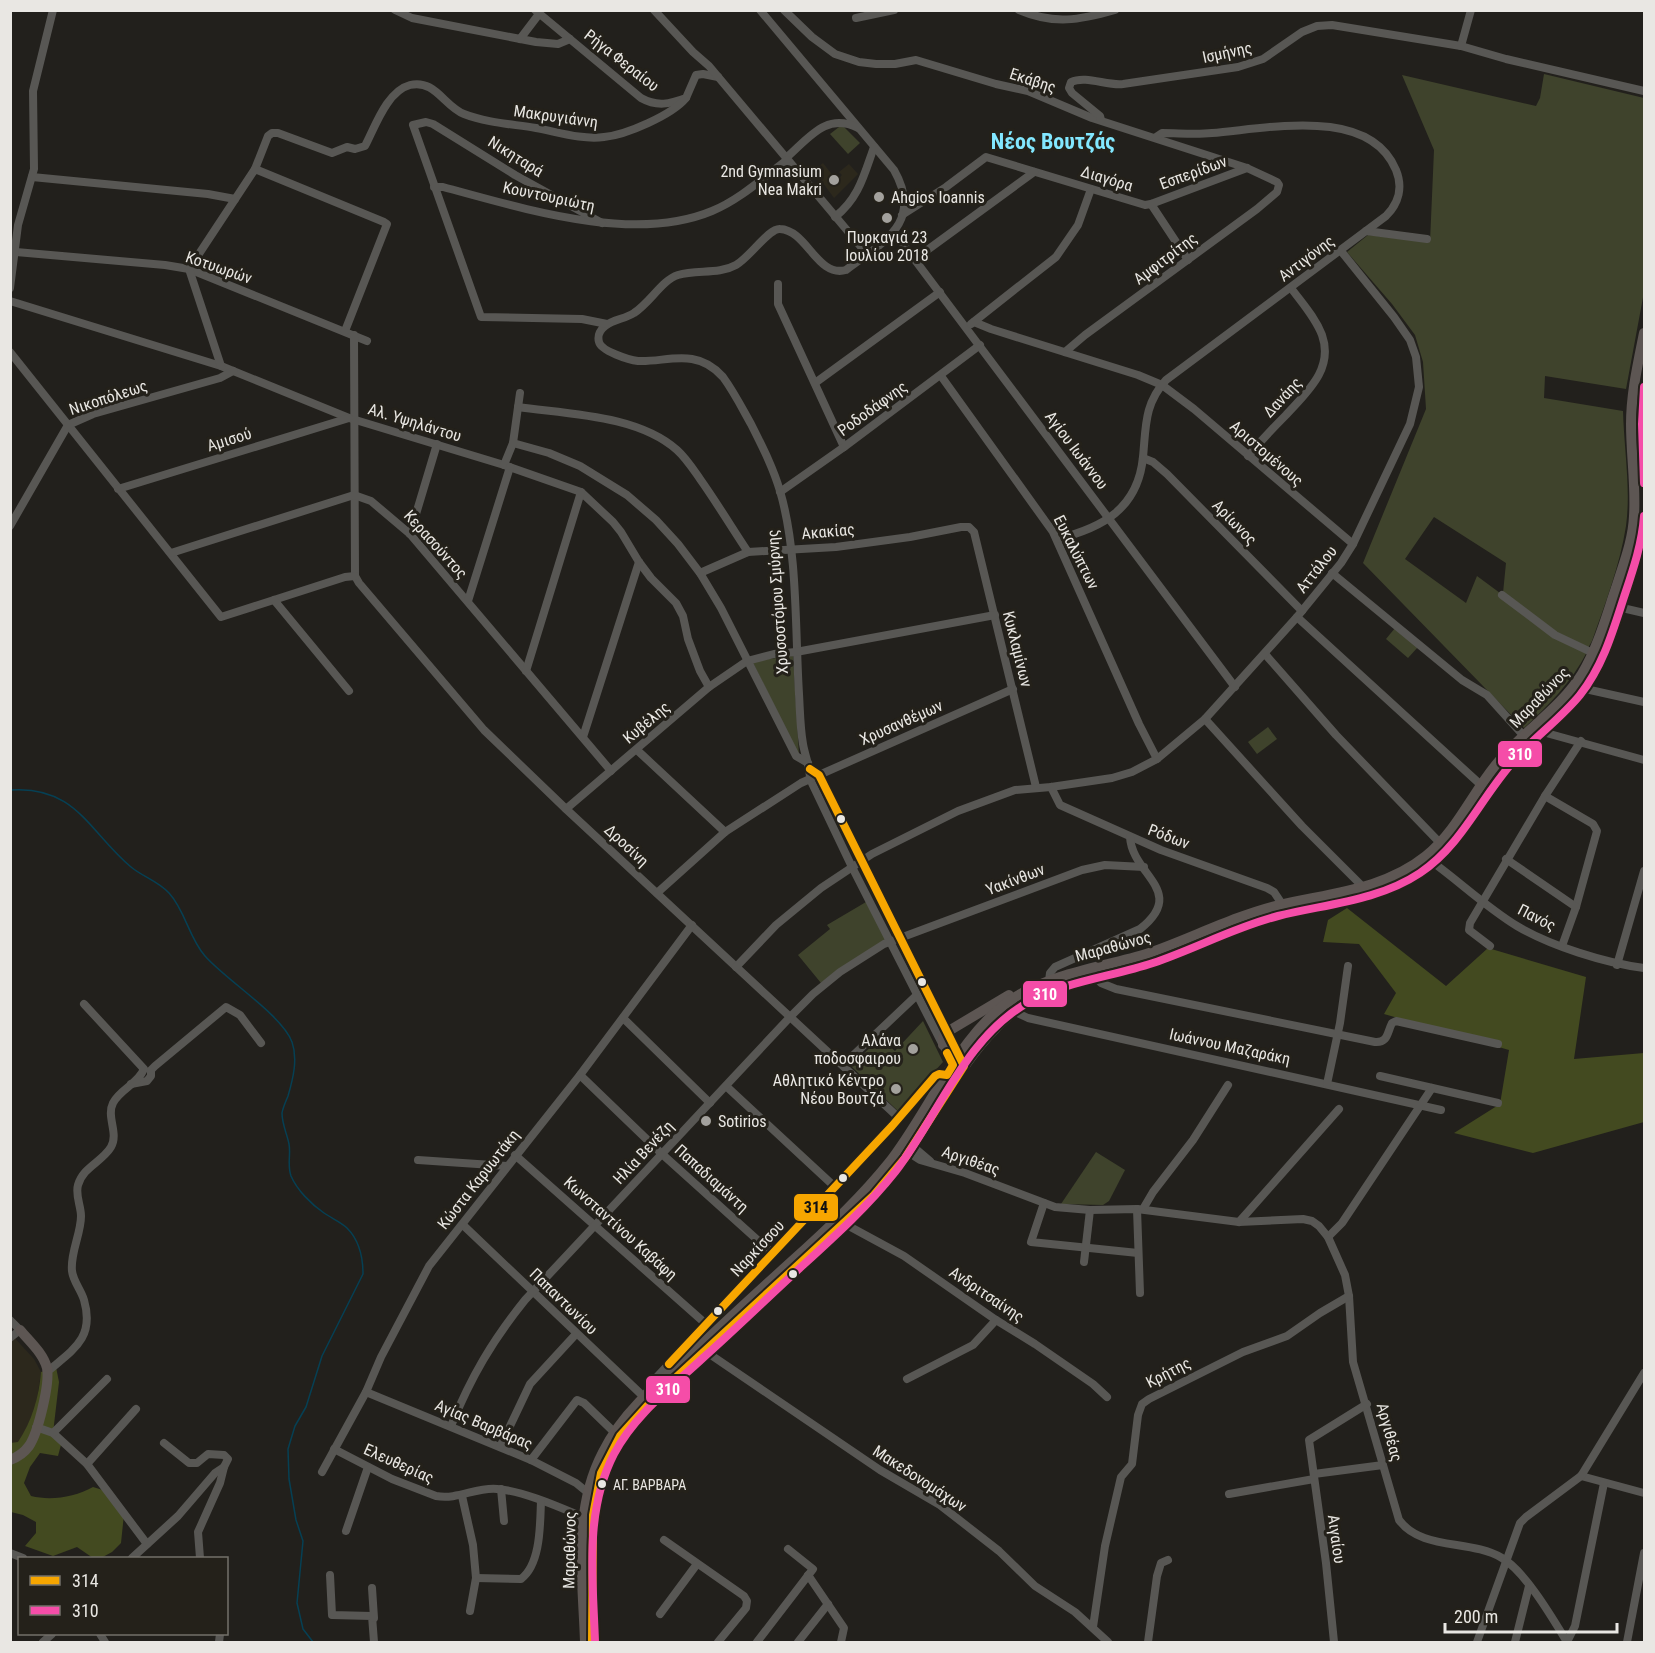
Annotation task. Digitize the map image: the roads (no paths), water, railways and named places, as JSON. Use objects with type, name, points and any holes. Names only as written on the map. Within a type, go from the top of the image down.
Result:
[{"type":"main road","name":"Μαραθώνος","points":[[585,1642],[582,1542],[601,1473],[620,1436],[658,1394],[845,1224],[879,1190],[957,1068],[975,1035],[994,1013],[1017,995],[1049,981],[1159,949],[1242,916],[1282,904],[1381,882],[1403,871],[1426,856],[1440,843],[1456,824],[1503,756],[1570,690],[1593,653],[1626,556],[1633,525],[1631,414],[1644,333]]},
{"type":"main road","name":"Μαραθώνος","points":[[957,1068],[1013,1011],[1050,989],[1162,956],[1270,915],[1366,895],[1396,884],[1431,861],[1460,829],[1508,760],[1567,705],[1581,688],[1600,657],[1634,558],[1642,527],[1638,425],[1644,367]]},
{"type":"main road","points":[[943,1045],[943,1038],[947,1032],[1006,996],[1026,991]]},
{"type":"main road","name":"Μαραθώνος","points":[[592,1642],[587,1492],[598,1462],[614,1432],[644,1397],[840,1219],[907,1147]]},
{"type":"main road","points":[[10,1460],[22,1454],[34,1438],[46,1395],[48,1371],[40,1353],[20,1330]]},
{"type":"street","points":[[10,288],[18,225],[32,177],[35,155],[33,91],[53,10]]},
{"type":"street","points":[[395,10],[412,18],[520,39],[558,44],[570,39]]},
{"type":"street","points":[[654,10],[718,78],[867,254]]},
{"type":"street","points":[[434,187],[481,316],[582,319],[607,324],[633,314],[648,303],[673,277],[691,272],[725,270],[735,266],[752,254],[773,230],[778,229],[793,234],[834,272],[846,270],[894,232],[902,216],[904,197],[900,181],[894,170],[760,10]]},
{"type":"street","name":"Εκάβης","points":[[784,10],[825,47],[848,59],[876,64],[895,64],[916,60],[1028,91],[1092,118],[1247,168],[1274,180],[1279,185]]},
{"type":"street","points":[[856,18],[894,10]]},
{"type":"street","points":[[1019,10],[1042,18],[1063,21],[1091,17],[1115,10]]},
{"type":"street","points":[[1461,46],[1471,10]]},
{"type":"street","points":[[520,39],[537,12]]},
{"type":"street","name":"Ρήγα Φεραίου","points":[[537,12],[646,101],[664,104],[686,98]]},
{"type":"street","name":"Ισμήνης","points":[[1101,120],[1072,93],[1069,87],[1071,82],[1082,79],[1117,85],[1238,67],[1263,59],[1302,32],[1317,26],[1356,28],[1461,46],[1506,59],[1644,91]]},
{"type":"street","points":[[686,98],[696,75],[703,74],[718,78]]},
{"type":"street","name":"Μακρυγιάννη","points":[[255,169],[268,136],[272,133],[278,133],[325,152],[338,152],[347,147],[361,149],[365,146],[395,93],[407,86],[427,86],[464,114],[496,122],[603,138],[651,121],[672,110],[686,98]]},
{"type":"street","name":"Νικηταρά","points":[[434,187],[412,125],[426,122],[433,124],[515,175],[602,223]]},
{"type":"street","name":"Κουντουριώτη","points":[[434,187],[443,187],[582,221],[635,225],[655,223],[690,218],[710,212],[740,196],[822,128],[833,122],[844,122],[859,128]]},
{"type":"street","name":"Αντιγόνης","points":[[1056,539],[1088,531],[1110,519],[1122,507],[1136,486],[1141,473],[1147,411],[1162,385],[1178,370],[1366,231],[1392,209],[1397,201],[1400,187],[1396,171],[1385,153],[1352,131],[1332,126],[1314,125],[1199,134],[1162,133],[1156,137]]},
{"type":"street","points":[[835,217],[847,208],[856,196],[874,147]]},
{"type":"street","name":"Διαγόρα","points":[[902,216],[946,188],[986,157],[1141,204],[1151,204]]},
{"type":"street","name":"Εσπερίδων","points":[[1151,204],[1247,168]]},
{"type":"street","points":[[10,352],[221,617],[355,576],[349,333],[387,224],[255,169],[189,269],[221,366]]},
{"type":"street","points":[[915,260],[1034,172]]},
{"type":"street","points":[[32,177],[235,199]]},
{"type":"street","name":"Αμφιτρίτης","points":[[1065,352],[1257,209],[1277,192],[1279,185]]},
{"type":"street","points":[[971,325],[1056,256],[1078,225],[1091,189]]},
{"type":"street","points":[[1151,204],[1188,260]]},
{"type":"street","points":[[1366,231],[1427,239]]},
{"type":"street","name":"Αγίου Ιωάννου","points":[[894,232],[940,292],[971,325],[980,345],[1235,687]]},
{"type":"street","name":"Αττάλου","points":[[736,967],[785,916],[821,888],[861,861],[958,811],[1015,790],[1036,787],[1052,788],[1121,776],[1157,759],[1204,719],[1300,614],[1353,544],[1410,424],[1419,381],[1416,357],[1410,340],[1341,250]]},
{"type":"street","name":"Κοτυωρών","points":[[16,252],[189,269],[368,340]]},
{"type":"street","points":[[778,284],[778,304],[844,447]]},
{"type":"street","name":"Δανάης","points":[[1248,456],[1315,383],[1324,362],[1325,349],[1321,334],[1312,316],[1291,288]]},
{"type":"street","points":[[815,383],[940,292]]},
{"type":"street","name":"Αλ. Υψηλάντου","points":[[12,302],[221,366],[352,419],[507,466],[581,492],[593,501],[621,532],[639,562],[680,609],[694,657],[710,687]]},
{"type":"street","name":"Χρυσοστόμου Σμύρνης","points":[[607,324],[599,334],[599,342],[602,347],[614,354],[636,361],[691,359],[715,369],[732,390],[770,462],[780,492],[791,550],[802,737],[809,766],[861,861],[947,1032],[957,1068]]},
{"type":"street","name":"Αριστομένους","points":[[971,325],[1065,352],[1162,385],[1194,409],[1353,544]]},
{"type":"street","name":"Ροδοδάφνης","points":[[780,492],[941,376],[980,345]]},
{"type":"street","name":"Νικοπόλεως","points":[[10,526],[68,425],[93,414],[220,378],[233,371]]},
{"type":"street","name":"Ευκαλύπτων","points":[[941,376],[1051,528],[1157,759]]},
{"type":"street","points":[[468,601],[513,443],[520,393]]},
{"type":"street","points":[[518,407],[615,421],[652,434],[669,443],[686,460],[748,552]]},
{"type":"street","name":"Αμισού","points":[[118,489],[352,419]]},
{"type":"street","points":[[513,443],[573,462],[627,495],[656,519],[700,573],[722,608],[796,756],[809,766]]},
{"type":"street","points":[[410,534],[437,444]]},
{"type":"street","name":"Αρίωνος","points":[[1143,458],[1153,462],[1167,474],[1300,614],[1481,785]]},
{"type":"street","points":[[526,671],[581,492]]},
{"type":"street","points":[[171,553],[354,495]]},
{"type":"street","name":"Κερασούντος","points":[[354,495],[371,501],[410,534],[611,771]]},
{"type":"street","name":"Ακακίας","points":[[700,573],[748,552],[836,547],[961,527]]},
{"type":"street","name":"Κυκλαμίνων","points":[[961,527],[969,527],[974,532],[1036,787]]},
{"type":"street","points":[[583,737],[639,562]]},
{"type":"street","points":[[1332,573],[1456,675],[1487,695],[1523,735]]},
{"type":"street","name":"Δροσίνη","points":[[355,576],[363,590],[471,716],[566,809],[899,1118]]},
{"type":"street","points":[[1502,595],[1555,635],[1593,653]]},
{"type":"street","points":[[274,600],[349,691]]},
{"type":"street","points":[[1618,607],[1644,613]]},
{"type":"street","points":[[747,661],[774,654],[796,652],[995,615]]},
{"type":"street","points":[[1265,654],[1352,752],[1440,843]]},
{"type":"street","name":"Κυβέλης","points":[[566,809],[710,687],[747,661]]},
{"type":"street","points":[[1581,688],[1644,702]]},
{"type":"street","name":"Χρυσανθέμων","points":[[657,893],[725,832],[801,783],[1013,689]]},
{"type":"street","points":[[1204,719],[1302,826],[1363,887]]},
{"type":"street","points":[[1539,731],[1644,760]]},
{"type":"street","points":[[1490,946],[1469,930],[1470,923],[1506,859],[1581,741]]},
{"type":"street","points":[[637,750],[725,832]]},
{"type":"street","name":"Χρυσοστόμου Σμύρνης","points":[[815,777],[852,867],[957,1068]]},
{"type":"street","name":"Ρόδων","points":[[1052,788],[1060,805],[1130,837],[1267,888],[1274,892],[1282,904]]},
{"type":"street","points":[[1545,796],[1593,824],[1597,831],[1576,907],[1562,946]]},
{"type":"street","points":[[1049,981],[1050,973],[1055,968],[1120,939],[1150,921],[1157,912],[1159,899],[1157,887],[1131,847],[1130,837]]},
{"type":"street","points":[[1506,859],[1576,907]]},
{"type":"street","name":"Πανός","points":[[1431,861],[1517,926],[1562,946],[1617,965],[1644,968]]},
{"type":"street","name":"Υακίνθων","points":[[900,939],[1082,870],[1105,865],[1144,867]]},
{"type":"street","points":[[1617,965],[1644,871]]},
{"type":"street","name":"Κώστα Καρυωτάκη","points":[[322,1472],[366,1392],[381,1357],[429,1266],[580,1075],[692,925]]},
{"type":"street","name":"Ηλία Βενέζη","points":[[451,1426],[466,1388],[478,1366],[505,1326],[533,1291],[813,994],[840,972],[890,941],[900,939]]},
{"type":"street","points":[[1328,1084],[1348,966]]},
{"type":"street","points":[[1093,975],[1101,983],[1116,988],[1382,1042],[1392,1023],[1396,1021],[1498,1044]]},
{"type":"street","points":[[843,1065],[917,995]]},
{"type":"street","points":[[48,1371],[79,1344],[85,1335],[86,1308],[72,1273],[81,1220],[77,1186],[82,1175],[112,1145],[114,1136],[111,1110],[118,1096],[138,1078],[144,1069],[84,1004]]},
{"type":"street","points":[[131,1084],[147,1081],[155,1065],[226,1007],[240,1015],[261,1043]]},
{"type":"street","name":"Ιωάννου Μαζαράκη","points":[[1013,1011],[1028,1018],[1441,1110]]},
{"type":"street","points":[[623,1018],[710,1102]]},
{"type":"street","name":"Ναρκίσσου","points":[[644,1397],[654,1380],[899,1118],[935,1076],[957,1068]]},
{"type":"street","name":"Παπαδιαμάντη","points":[[580,1075],[662,1154],[772,1253]]},
{"type":"street","points":[[1380,1076],[1498,1103]]},
{"type":"street","points":[[1140,1293],[1138,1252],[1140,1209],[1193,1140],[1228,1085]]},
{"type":"street","points":[[726,1086],[835,1187]]},
{"type":"street","points":[[1328,1237],[1342,1223],[1432,1088]]},
{"type":"street","points":[[1239,1222],[1339,1109]]},
{"type":"street","name":"Αργιθέας","points":[[907,1147],[920,1160],[930,1161],[1044,1203],[1067,1209],[1140,1209],[1239,1222],[1303,1219],[1312,1221],[1328,1237],[1345,1275],[1349,1296],[1353,1362],[1399,1520],[1406,1530],[1418,1536],[1488,1552],[1507,1561]]},
{"type":"street","name":"Κωνσταντίνου Καβάφη","points":[[515,1155],[706,1324]]},
{"type":"street","points":[[418,1160],[507,1166]]},
{"type":"street","points":[[1044,1203],[1031,1242],[1138,1252]]},
{"type":"street","points":[[1084,1262],[1090,1210]]},
{"type":"street","name":"Ανδριτσαίνης","points":[[845,1224],[904,1257],[1035,1344],[1093,1384],[1107,1397]]},
{"type":"street","name":"Παπαντωνίου","points":[[463,1225],[644,1397]]},
{"type":"street","name":"Κρήτης","points":[[1094,1627],[1105,1546],[1121,1477],[1134,1458],[1133,1448],[1142,1404],[1243,1352],[1287,1336],[1349,1296]]},
{"type":"street","points":[[10,1320],[20,1330],[10,1338]]},
{"type":"street","points":[[907,1379],[973,1345],[996,1320]]},
{"type":"street","points":[[500,1447],[530,1384],[576,1334]]},
{"type":"street","name":"Μακεδονομάχων","points":[[705,1351],[880,1470],[940,1505],[999,1551],[1035,1586],[1094,1627],[1108,1642]]},
{"type":"street","points":[[1477,1642],[1520,1523],[1526,1516],[1581,1476],[1644,1373]]},
{"type":"street","points":[[53,1433],[107,1379]]},
{"type":"street","name":"Αγίας Βαρβάρας","points":[[366,1392],[531,1460],[576,1483],[587,1492]]},
{"type":"street","points":[[531,1460],[577,1400],[584,1403],[614,1432]]},
{"type":"street","name":"Αιγαίου","points":[[1334,1642],[1329,1588],[1308,1440],[1367,1404]]},
{"type":"street","points":[[87,1464],[136,1409]]},
{"type":"street","points":[[36,1427],[53,1433],[87,1464],[147,1544]]},
{"type":"street","points":[[164,1443],[189,1463],[198,1463],[208,1454],[224,1455],[228,1459],[198,1532],[200,1557]]},
{"type":"street","name":"Ελευθερίας","points":[[334,1449],[368,1467],[436,1496],[462,1496],[488,1489],[501,1489],[588,1516]]},
{"type":"street","points":[[1229,1494],[1383,1465]]},
{"type":"street","points":[[133,1557],[178,1516],[214,1473],[224,1467]]},
{"type":"street","points":[[346,1531],[368,1467]]},
{"type":"street","points":[[1581,1476],[1644,1493]]},
{"type":"street","points":[[1567,1642],[1575,1626],[1604,1483]]},
{"type":"street","points":[[501,1489],[504,1521]]},
{"type":"street","points":[[462,1496],[473,1545],[476,1578],[470,1611]]},
{"type":"street","points":[[476,1578],[520,1579],[526,1575],[537,1549],[541,1501]]},
{"type":"street","points":[[664,1540],[744,1596],[747,1601],[746,1608],[718,1642]]},
{"type":"street","points":[[757,1642],[813,1569],[788,1549]]},
{"type":"street","points":[[1627,1642],[1644,1553]]},
{"type":"street","points":[[1148,1642],[1157,1576],[1161,1563],[1168,1560]]},
{"type":"street","points":[[1507,1561],[1529,1586],[1567,1642]]},
{"type":"street","points":[[660,1614],[698,1564]]},
{"type":"street","points":[[330,1575],[332,1615],[369,1615],[374,1619]]},
{"type":"street","points":[[808,1575],[844,1628],[842,1642]]},
{"type":"street","points":[[1515,1642],[1529,1586]]},
{"type":"street","points":[[372,1588],[374,1642]]},
{"type":"street","points":[[798,1642],[828,1604]]},
{"type":"waterway","points":[[10,790],[32,790],[51,795],[66,803],[79,813],[131,867],[165,889],[179,907],[195,941],[205,956],[266,1009],[292,1042],[295,1055],[294,1069],[282,1113],[289,1144],[291,1176],[309,1201],[345,1226],[355,1238],[360,1249],[363,1268],[363,1274],[322,1356],[306,1407],[295,1426],[288,1449],[289,1479],[296,1520],[303,1541],[297,1603],[303,1629],[313,1642]]},
{"type":"place","name":"2nd Gymnasium Nea Makri","points":[[834,180]]},
{"type":"place","name":"Ahgios Ioannis","points":[[879,197]]},
{"type":"place","name":"Πυρκαγιά 23 Ιουλίου 2018","points":[[887,218]]},
{"type":"place","name":"Αλάνα ποδοσφαιρου","points":[[913,1049]]},
{"type":"place","name":"Αθλητικό Κέντρο Νέου Βουτζά","points":[[896,1089]]},
{"type":"place","name":"Sotirios","points":[[706,1121]]},
{"type":"place","name":"ΑΓ. ΒΑΡΒΑΡΑ","points":[[602,1484]]},
{"type":"district","name":"Νέος Βουτζάς","points":[[1053,141]]}]
